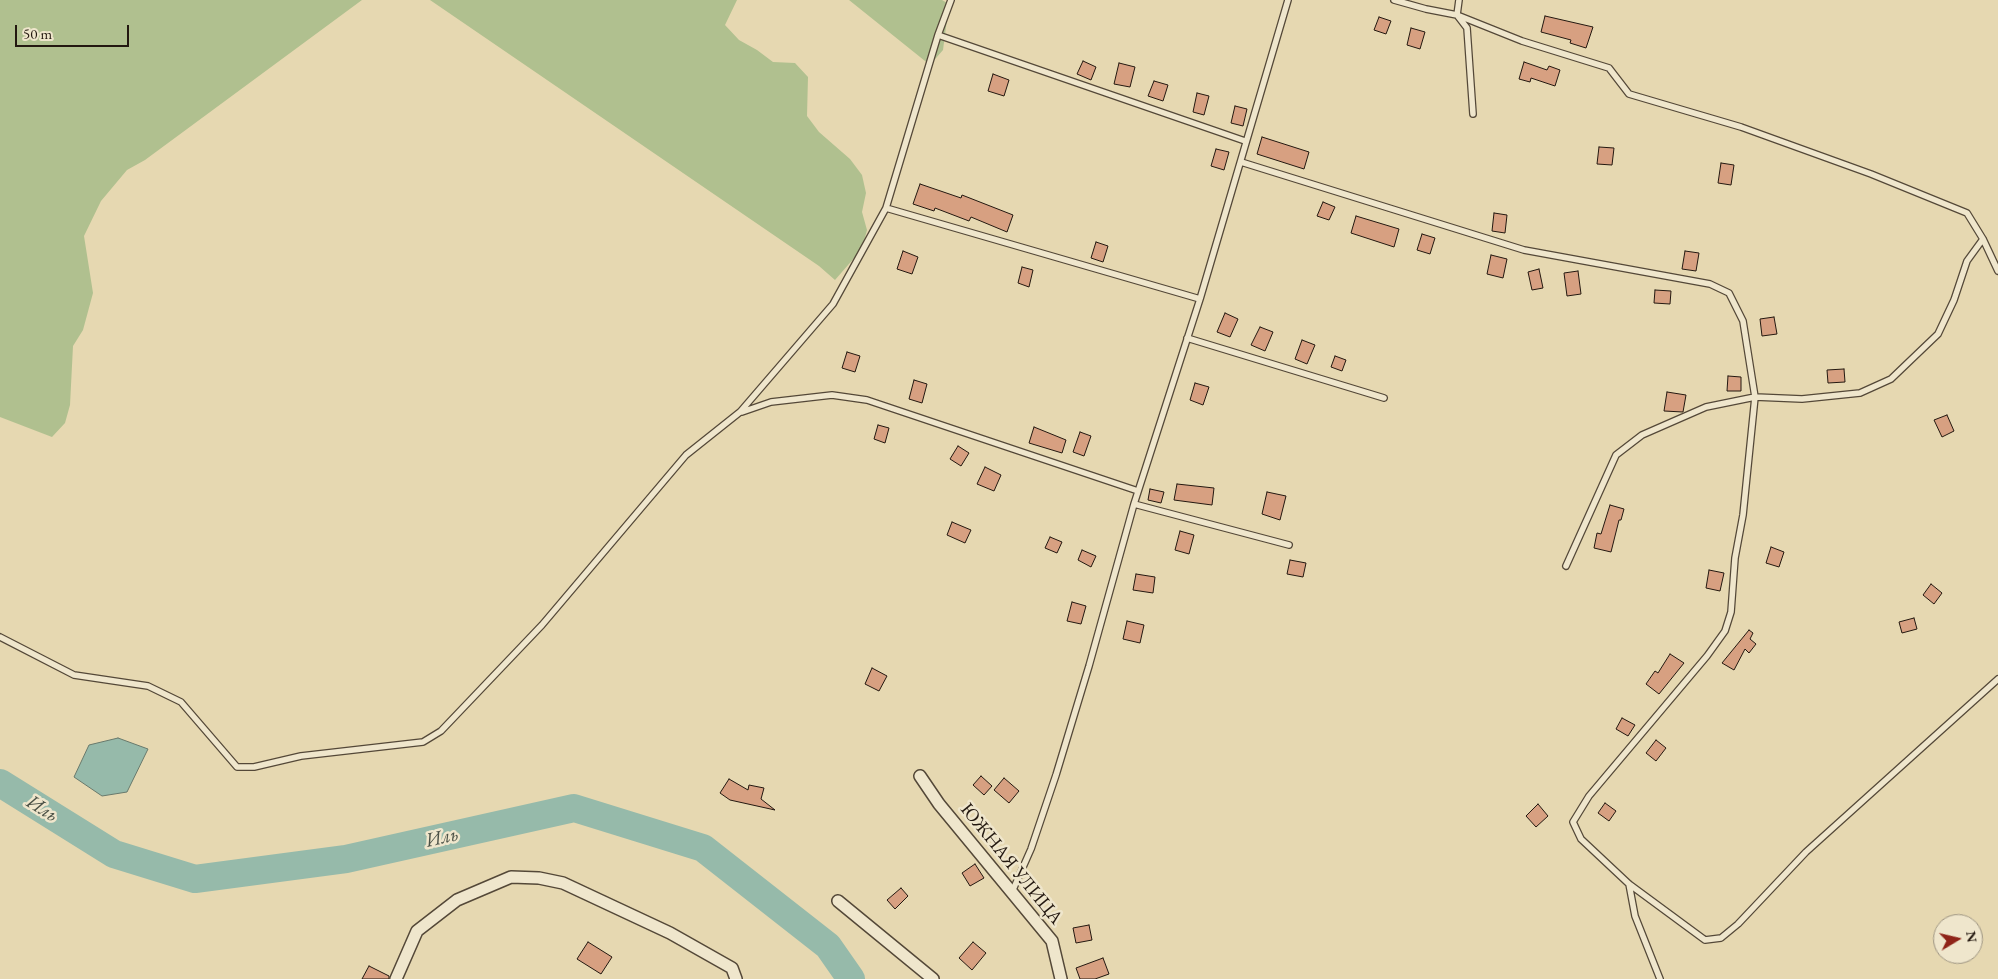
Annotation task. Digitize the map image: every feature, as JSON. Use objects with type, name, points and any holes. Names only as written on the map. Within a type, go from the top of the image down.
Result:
[{"type":"street","name":"ЮЖНАЯ УЛИЦА","points":[[920,776],[939,804],[1052,941],[1061,979]]},
{"type":"street","points":[[396,979],[417,931],[457,900],[511,878],[539,878],[562,883],[670,933],[732,968],[736,979]]},
{"type":"street","points":[[838,901],[932,979]]},
{"type":"lane","points":[[0,637],[74,675],[148,686],[181,702],[237,767],[254,767],[302,756],[423,742],[441,731],[542,625],[686,455],[740,412],[833,304],[886,208],[938,36],[951,0]]},
{"type":"lane","points":[[1012,892],[1031,849],[1056,775],[1089,666],[1134,504],[1188,338],[1288,0]]},
{"type":"lane","points":[[1394,0],[1458,15],[1522,41],[1610,68],[1629,94],[1741,127],[1871,174],[1967,213],[1983,239],[1998,271]]},
{"type":"lane","points":[[1460,0],[1458,15],[1468,28],[1473,114]]},
{"type":"lane","points":[[938,36],[1245,141]]},
{"type":"lane","points":[[1241,162],[1524,250],[1710,284],[1728,293],[1744,321],[1755,397],[1743,514],[1735,558],[1731,612],[1725,631],[1707,656],[1589,796],[1573,822],[1581,839],[1629,884],[1705,940],[1721,938],[1738,924],[1806,852],[1998,678]]},
{"type":"lane","points":[[886,208],[1200,298]]},
{"type":"lane","points":[[1566,566],[1616,455],[1642,434],[1706,408],[1755,397],[1802,399],[1860,393],[1892,379],[1938,334],[1954,300],[1967,261],[1983,239]]},
{"type":"lane","points":[[1188,338],[1384,398]]},
{"type":"lane","points":[[740,412],[771,402],[832,395],[867,400],[1138,492]]},
{"type":"lane","points":[[1134,504],[1289,545]]},
{"type":"lane","points":[[1629,884],[1635,916],[1660,979]]},
{"type":"green space","points":[[0,0],[362,0],[145,160],[127,170],[101,201],[84,236],[93,293],[83,330],[73,346],[70,405],[65,423],[52,437],[0,417]]},
{"type":"green space","points":[[430,0],[737,0],[725,25],[739,40],[773,62],[795,63],[808,77],[807,116],[819,132],[850,159],[862,175],[866,193],[862,212],[867,230],[862,249],[835,280],[819,266]]},
{"type":"green space","points":[[849,0],[942,0],[949,4],[943,50],[930,65]]},
{"type":"shaded area","points":[[118,738],[148,749],[127,792],[102,796],[74,777],[89,745]]},
{"type":"building","points":[[1545,16],[1593,27],[1586,48],[1570,43],[1571,40],[1541,32]]},
{"type":"building","points":[[1379,17],[1391,21],[1386,34],[1374,30]]},
{"type":"building","points":[[1411,28],[1425,32],[1420,49],[1407,45]]},
{"type":"building","points":[[1083,61],[1096,67],[1091,80],[1077,74]]},
{"type":"building","points":[[1524,62],[1547,70],[1549,66],[1560,70],[1555,86],[1531,78],[1530,82],[1519,79]]},
{"type":"building","points":[[1119,63],[1135,67],[1130,87],[1114,84]]},
{"type":"building","points":[[993,74],[1009,80],[1004,96],[988,91]]},
{"type":"building","points":[[1154,81],[1168,85],[1163,101],[1148,96]]},
{"type":"building","points":[[1197,93],[1209,96],[1204,115],[1193,112]]},
{"type":"building","points":[[1235,106],[1247,109],[1243,126],[1231,123]]},
{"type":"building","points":[[1262,137],[1309,152],[1304,169],[1257,154]]},
{"type":"building","points":[[1599,147],[1614,148],[1612,165],[1597,164]]},
{"type":"building","points":[[1216,149],[1229,152],[1224,170],[1211,166]]},
{"type":"building","points":[[1721,163],[1734,165],[1731,185],[1718,183]]},
{"type":"building","points":[[920,184],[961,198],[962,195],[1013,215],[1007,232],[971,217],[969,221],[935,208],[934,211],[913,204]]},
{"type":"building","points":[[1323,202],[1335,207],[1329,220],[1317,216]]},
{"type":"building","points":[[1494,213],[1507,215],[1505,233],[1492,231]]},
{"type":"building","points":[[1356,216],[1399,229],[1394,247],[1351,233]]},
{"type":"building","points":[[1422,234],[1435,238],[1430,254],[1417,250]]},
{"type":"building","points":[[1096,242],[1108,246],[1103,262],[1091,258]]},
{"type":"building","points":[[903,251],[918,257],[912,274],[897,269]]},
{"type":"building","points":[[1685,251],[1699,253],[1696,271],[1682,269]]},
{"type":"building","points":[[1491,255],[1507,259],[1503,278],[1487,274]]},
{"type":"building","points":[[1022,267],[1033,270],[1029,287],[1018,283]]},
{"type":"building","points":[[1539,269],[1543,288],[1532,290],[1528,272]]},
{"type":"building","points":[[1578,271],[1581,294],[1567,296],[1564,273]]},
{"type":"building","points":[[1655,290],[1671,291],[1670,304],[1654,303]]},
{"type":"building","points":[[1225,313],[1238,319],[1230,337],[1217,332]]},
{"type":"building","points":[[1774,317],[1777,334],[1762,336],[1760,319]]},
{"type":"building","points":[[1260,327],[1273,332],[1265,351],[1251,345]]},
{"type":"building","points":[[1302,340],[1315,345],[1307,364],[1295,359]]},
{"type":"building","points":[[847,352],[860,356],[855,372],[842,368]]},
{"type":"building","points":[[1335,356],[1346,360],[1342,371],[1331,367]]},
{"type":"building","points":[[1844,369],[1845,382],[1828,383],[1827,370]]},
{"type":"building","points":[[1728,376],[1741,377],[1741,391],[1727,391]]},
{"type":"building","points":[[914,380],[927,384],[922,403],[909,399]]},
{"type":"building","points":[[1195,383],[1209,387],[1203,405],[1190,400]]},
{"type":"building","points":[[1667,392],[1686,395],[1683,412],[1664,411]]},
{"type":"building","points":[[1947,415],[1954,431],[1942,437],[1934,420]]},
{"type":"building","points":[[878,425],[889,428],[885,443],[874,439]]},
{"type":"building","points":[[1034,427],[1066,440],[1062,453],[1029,443]]},
{"type":"building","points":[[1080,432],[1091,436],[1084,456],[1073,452]]},
{"type":"building","points":[[958,446],[969,453],[961,466],[950,459]]},
{"type":"building","points":[[985,467],[1001,475],[994,491],[977,484]]},
{"type":"building","points":[[1177,484],[1214,488],[1212,505],[1174,500]]},
{"type":"building","points":[[1150,489],[1164,492],[1161,503],[1148,500]]},
{"type":"building","points":[[1267,492],[1286,496],[1280,520],[1262,514]]},
{"type":"building","points":[[1610,505],[1624,509],[1621,520],[1619,520],[1611,552],[1594,548],[1597,533],[1601,534]]},
{"type":"building","points":[[952,522],[971,530],[965,543],[947,535]]},
{"type":"building","points":[[1180,531],[1194,535],[1189,554],[1175,550]]},
{"type":"building","points":[[1050,537],[1062,542],[1057,553],[1045,548]]},
{"type":"building","points":[[1771,547],[1784,552],[1779,567],[1766,563]]},
{"type":"building","points":[[1082,550],[1096,556],[1091,567],[1078,560]]},
{"type":"building","points":[[1290,560],[1306,563],[1303,577],[1287,574]]},
{"type":"building","points":[[1709,570],[1724,573],[1720,591],[1706,588]]},
{"type":"building","points":[[1136,574],[1155,577],[1153,593],[1133,590]]},
{"type":"building","points":[[1931,584],[1942,593],[1934,604],[1923,595]]},
{"type":"building","points":[[1072,602],[1086,606],[1081,624],[1067,621]]},
{"type":"building","points":[[1914,618],[1917,629],[1902,633],[1899,622]]},
{"type":"building","points":[[1127,621],[1144,625],[1140,643],[1123,639]]},
{"type":"building","points":[[1749,630],[1753,633],[1750,639],[1756,644],[1749,653],[1745,649],[1734,670],[1722,663]]},
{"type":"building","points":[[1670,654],[1684,663],[1659,694],[1646,684],[1655,671],[1658,673]]},
{"type":"building","points":[[872,668],[887,676],[879,691],[865,684]]},
{"type":"building","points":[[1622,718],[1635,725],[1628,736],[1616,729]]},
{"type":"building","points":[[1656,740],[1666,748],[1656,761],[1646,753]]},
{"type":"building","points":[[981,776],[992,786],[984,795],[973,785]]},
{"type":"building","points":[[1004,778],[1019,791],[1009,803],[994,790]]},
{"type":"building","points":[[729,779],[748,790],[749,785],[764,788],[761,799],[775,810],[730,800],[720,793]]},
{"type":"building","points":[[1605,803],[1616,811],[1609,821],[1598,813]]},
{"type":"building","points":[[1538,804],[1548,816],[1536,827],[1526,816]]},
{"type":"building","points":[[975,864],[984,878],[970,886],[962,873]]},
{"type":"building","points":[[901,888],[908,896],[895,909],[887,900]]},
{"type":"building","points":[[1089,925],[1092,940],[1076,943],[1073,928]]},
{"type":"building","points":[[588,942],[612,957],[601,974],[577,959]]},
{"type":"building","points":[[973,942],[986,953],[972,970],[959,958]]},
{"type":"building","points":[[1103,958],[1109,974],[1095,979],[1080,979],[1076,968]]},
{"type":"building","points":[[369,966],[389,976],[389,979],[362,979]]},
{"type":"waterway","name":"Иль","points":[[0,783],[114,854],[195,879],[346,859],[574,808],[703,848],[828,946],[851,979]]}]
